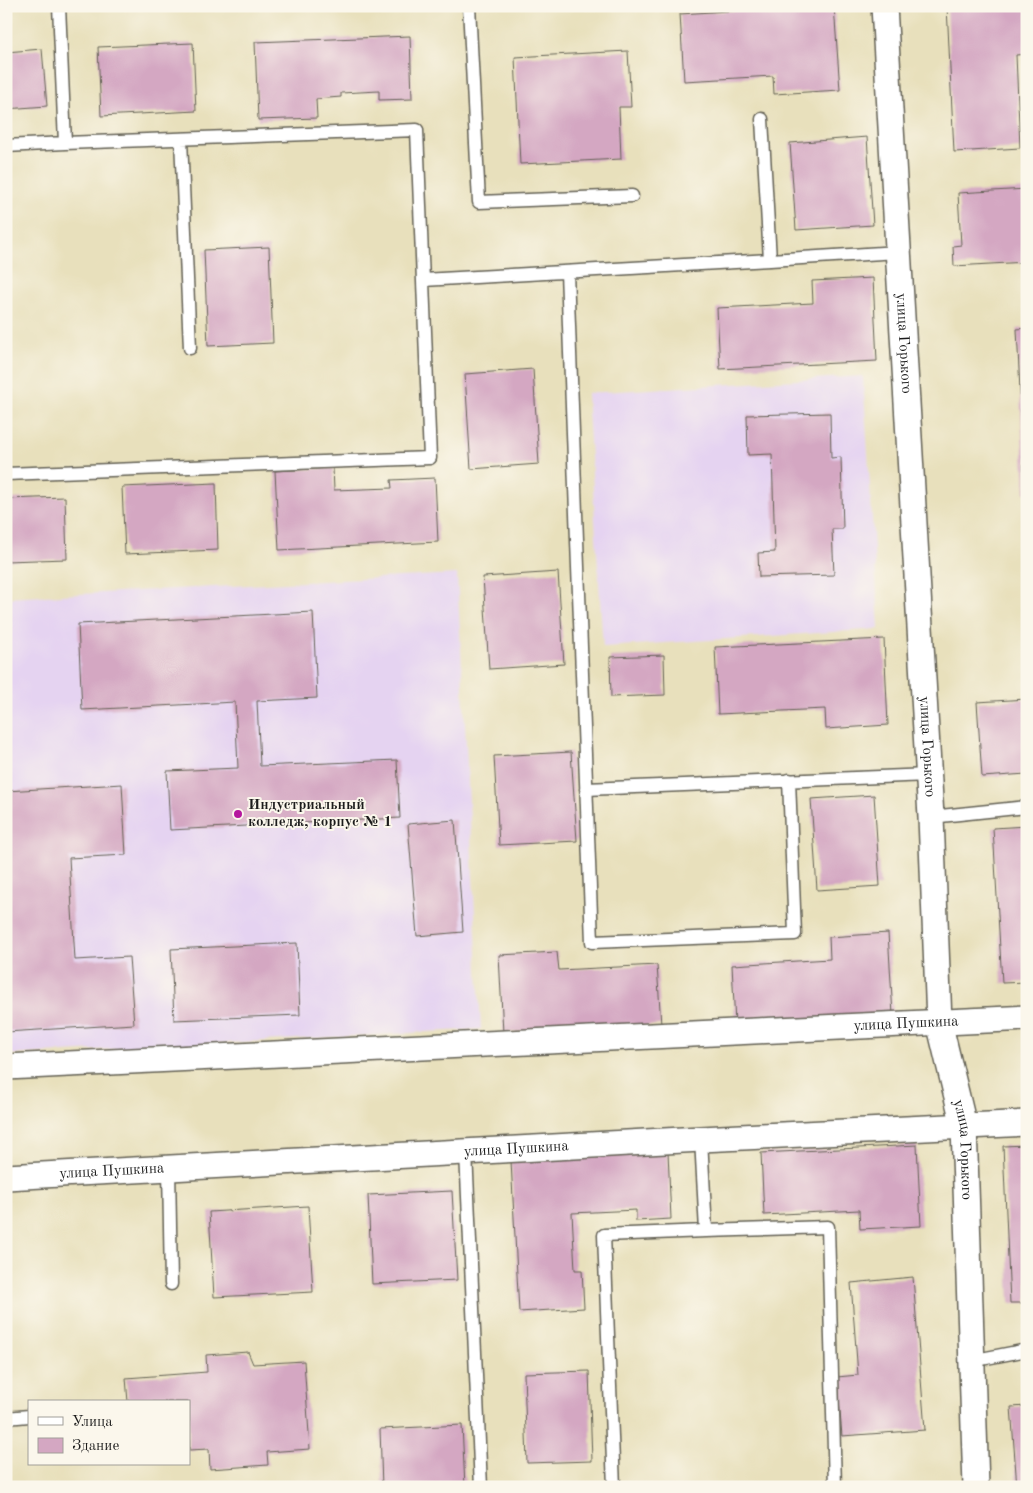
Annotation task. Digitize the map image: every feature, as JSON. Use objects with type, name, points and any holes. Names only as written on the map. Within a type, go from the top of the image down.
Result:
[{"type":"street","name":"улица Горького","points":[[884,6],[932,817],[939,1022],[964,1126],[976,1487]]},
{"type":"street","name":"улица Пушкина","points":[[6,1067],[1027,1018]]},
{"type":"street","name":"улица Пушкина","points":[[6,1178],[701,1139],[1027,1123]]},
{"type":"lane","points":[[59,6],[65,144]]},
{"type":"lane","points":[[469,6],[479,202],[632,196]]},
{"type":"lane","points":[[762,118],[770,260]]},
{"type":"lane","points":[[6,146],[417,130],[430,458],[6,474]]},
{"type":"lane","points":[[181,139],[190,348]]},
{"type":"lane","points":[[423,280],[898,252]]},
{"type":"lane","points":[[567,272],[592,942],[795,934],[789,780]]},
{"type":"lane","points":[[586,788],[929,775]]},
{"type":"lane","points":[[932,817],[1027,807]]},
{"type":"lane","points":[[701,1139],[706,1231]]},
{"type":"lane","points":[[466,1152],[481,1487]]},
{"type":"lane","points":[[169,1168],[171,1284]]},
{"type":"lane","points":[[614,1487],[604,1235],[828,1227],[835,1487]]},
{"type":"lane","points":[[971,1361],[1027,1350]]},
{"type":"lane","points":[[6,1418],[28,1416]]},
{"type":"shaded area","points":[[863,376],[879,629],[603,647],[587,393]]},
{"type":"shaded area","name":"Индустриальный колледж, корпус № 1","points":[[457,574],[481,1029],[6,1055],[6,598]]},
{"type":"building","points":[[834,6],[840,90],[774,94],[773,76],[684,81],[680,14]]},
{"type":"building","points":[[947,6],[1027,6],[1027,54],[1016,55],[1020,148],[954,152]]},
{"type":"building","points":[[410,36],[412,99],[379,100],[379,91],[341,93],[341,97],[316,99],[317,118],[258,120],[255,42]]},
{"type":"building","points":[[193,43],[196,111],[101,116],[98,47]]},
{"type":"building","points":[[42,49],[47,106],[6,109],[6,52]]},
{"type":"building","points":[[628,51],[631,107],[619,107],[621,159],[520,164],[515,57]]},
{"type":"building","points":[[867,137],[873,225],[796,230],[790,143]]},
{"type":"building","points":[[1027,189],[1027,262],[954,266],[953,246],[961,245],[958,193]]},
{"type":"building","points":[[269,247],[273,343],[208,346],[204,250]]},
{"type":"building","points":[[873,278],[877,361],[720,369],[717,308],[813,303],[812,281]]},
{"type":"building","points":[[1027,328],[1027,493],[1025,493],[1017,329]]},
{"type":"building","points":[[533,369],[539,464],[471,469],[465,374]]},
{"type":"building","points":[[830,413],[831,458],[841,457],[843,529],[832,529],[834,575],[759,577],[758,553],[775,552],[772,454],[748,455],[747,415]]},
{"type":"building","points":[[333,468],[334,490],[392,488],[391,480],[435,478],[438,542],[279,550],[275,471]]},
{"type":"building","points":[[216,483],[218,550],[125,554],[122,487]]},
{"type":"building","points":[[65,497],[67,559],[6,561],[6,499]]},
{"type":"building","points":[[558,572],[564,664],[489,669],[483,577]]},
{"type":"building","points":[[313,612],[317,698],[257,701],[260,766],[397,760],[400,818],[170,830],[167,771],[238,768],[235,702],[82,710],[78,624]]},
{"type":"building","points":[[884,639],[888,725],[826,729],[825,709],[718,714],[715,647]]},
{"type":"building","points":[[664,655],[665,695],[611,697],[610,657]]},
{"type":"building","points":[[1027,699],[1027,774],[982,777],[977,702]]},
{"type":"building","points":[[571,752],[577,841],[499,845],[494,756]]},
{"type":"building","points":[[122,784],[126,855],[69,858],[75,960],[129,957],[134,1024],[6,1032],[6,791]]},
{"type":"building","points":[[874,795],[880,886],[817,890],[811,799]]},
{"type":"building","points":[[455,820],[463,932],[417,936],[408,824]]},
{"type":"building","points":[[1027,826],[1027,982],[1002,983],[993,828]]},
{"type":"building","points":[[888,933],[893,1015],[735,1024],[732,965],[830,959],[829,937]]},
{"type":"building","points":[[297,943],[300,1015],[174,1020],[171,949]]},
{"type":"building","points":[[557,952],[559,970],[657,965],[661,1025],[503,1033],[499,955]]},
{"type":"building","points":[[917,1145],[921,1226],[860,1229],[859,1210],[764,1215],[761,1153]]},
{"type":"building","points":[[1027,1145],[1027,1303],[1010,1303],[1003,1146]]},
{"type":"building","points":[[668,1152],[671,1219],[636,1221],[636,1210],[572,1213],[575,1270],[582,1270],[584,1308],[519,1312],[511,1161]]},
{"type":"building","points":[[452,1191],[457,1280],[372,1284],[368,1195]]},
{"type":"building","points":[[308,1206],[313,1292],[214,1297],[209,1212]]},
{"type":"building","points":[[913,1277],[925,1430],[842,1436],[837,1377],[858,1375],[851,1283]]},
{"type":"building","points":[[248,1352],[253,1364],[304,1361],[310,1449],[267,1452],[268,1465],[210,1469],[209,1449],[190,1450],[190,1400],[128,1400],[126,1378],[207,1372],[206,1355]]},
{"type":"building","points":[[589,1371],[592,1461],[527,1463],[524,1373]]},
{"type":"building","points":[[1027,1406],[1027,1487],[1017,1487],[1011,1407]]},
{"type":"building","points":[[462,1425],[465,1487],[382,1487],[380,1429]]},
{"type":"place","name":"Индустриальный колледж, корпус № 1","points":[[238,814]]}]
